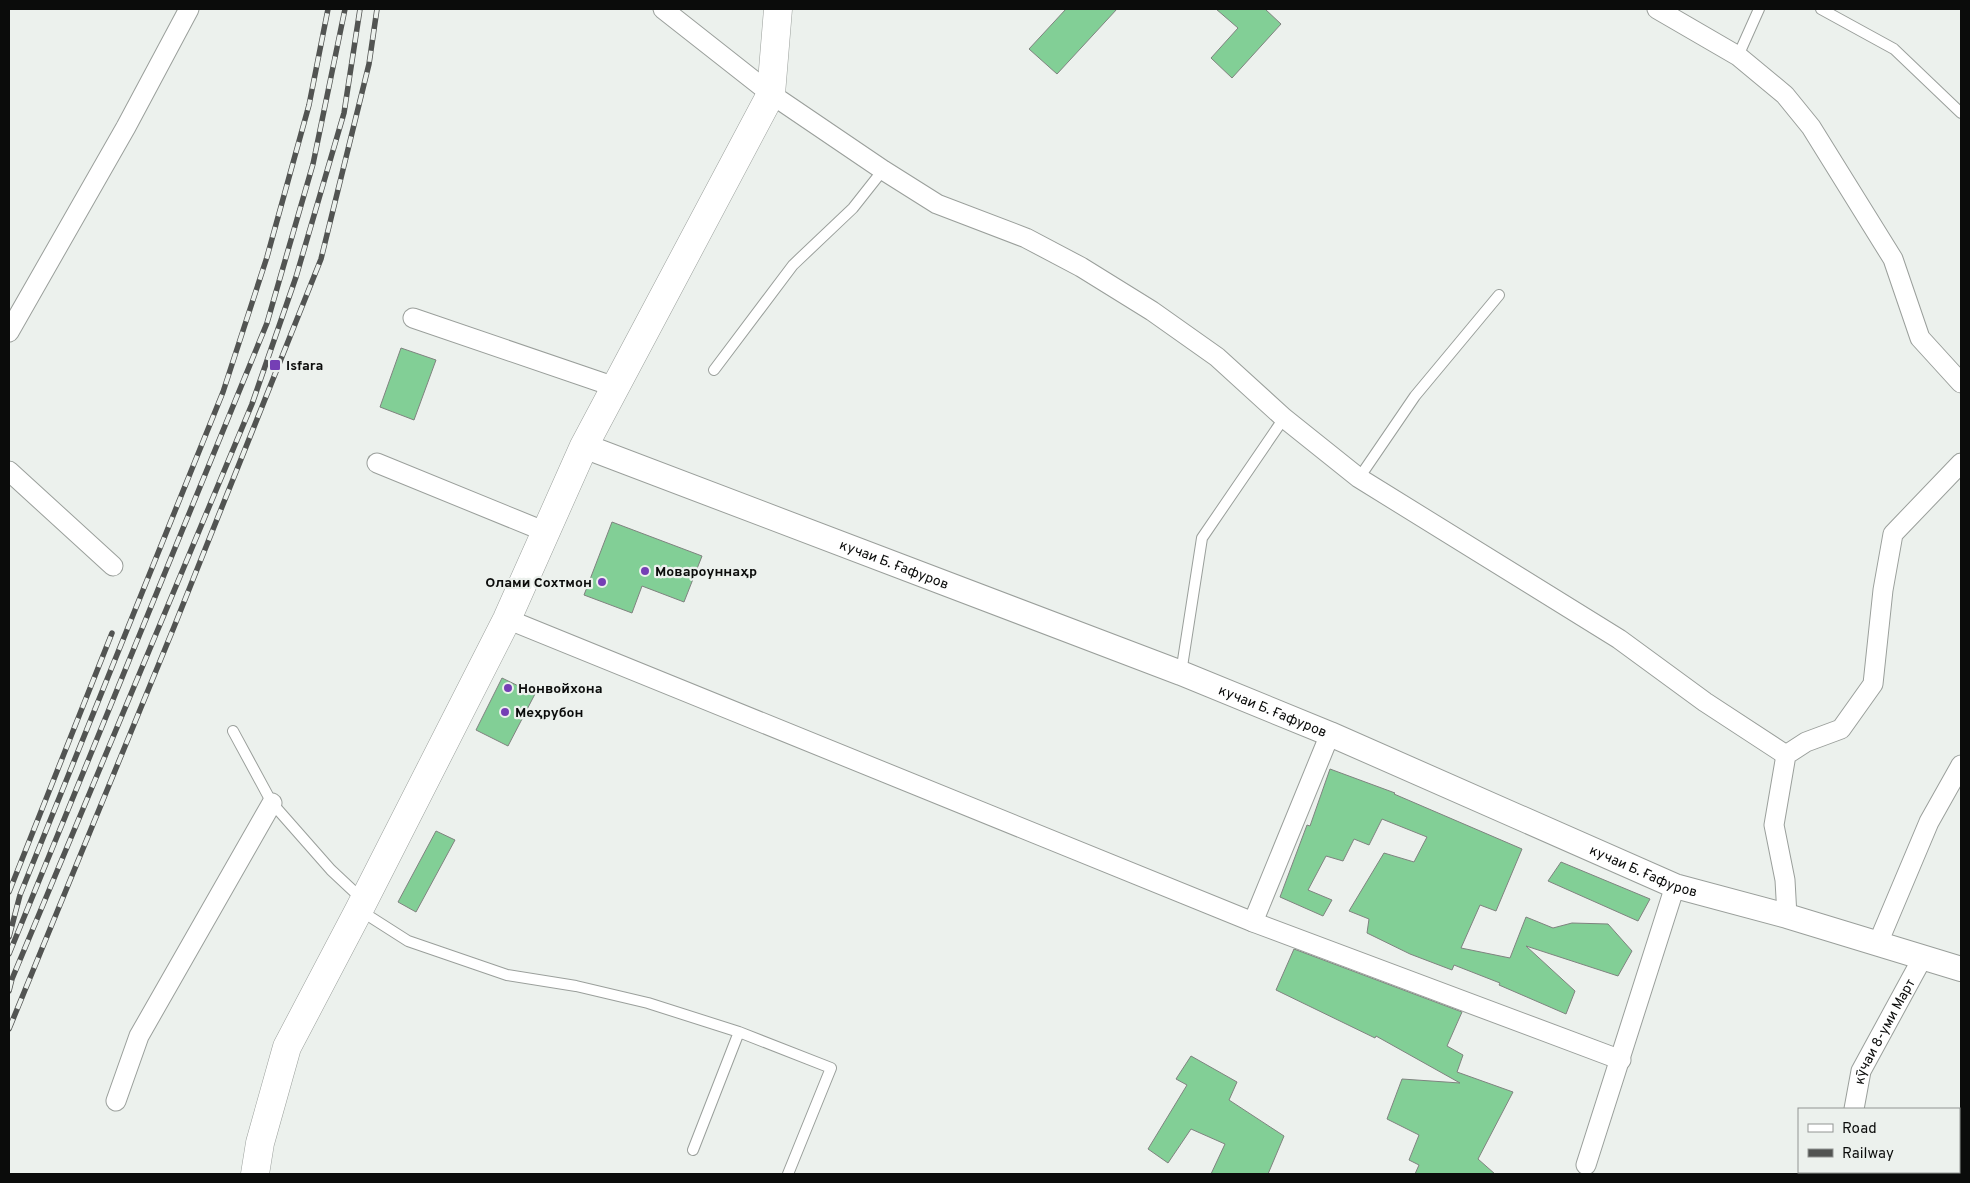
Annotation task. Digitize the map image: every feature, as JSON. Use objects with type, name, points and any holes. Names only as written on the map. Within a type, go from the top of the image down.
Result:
[{"type":"main road","points":[[255,1174],[262,1134],[287,1047],[362,906],[507,619],[584,446],[771,94],[778,9]]},
{"type":"street","points":[[9,332],[126,127],[189,9]]},
{"type":"street","points":[[663,9],[771,94],[937,204],[1026,238],[1081,267],[1152,311],[1217,358],[1284,418],[1359,478],[1619,639],[1705,702],[1786,755]]},
{"type":"street","points":[[1657,9],[1738,56],[1784,95],[1811,127],[1893,259],[1920,338],[1961,383]]},
{"type":"street","points":[[413,318],[615,387]]},
{"type":"street","name":"кучаи Б. Ғафуров","points":[[584,446],[1182,673],[1330,734],[1675,886],[1787,916],[1961,969]]},
{"type":"street","points":[[377,463],[546,532]]},
{"type":"street","points":[[1787,916],[1785,880],[1774,824],[1786,755],[1806,742],[1841,729],[1873,684],[1883,590],[1893,534],[1961,463]]},
{"type":"street","points":[[9,471],[113,566]]},
{"type":"street","points":[[507,619],[1253,922],[1621,1060]]},
{"type":"street","points":[[1253,922],[1330,734]]},
{"type":"street","points":[[1878,944],[1929,822],[1961,765]]},
{"type":"street","points":[[116,1101],[139,1036],[272,803]]},
{"type":"street","points":[[1586,1165],[1675,886]]},
{"type":"street","name":"кӯчаи 8-уми Март","points":[[1854,1108],[1861,1071],[1923,957]]},
{"type":"lane","points":[[1738,56],[1759,9]]},
{"type":"lane","points":[[1821,9],[1894,49],[1961,113]]},
{"type":"lane","points":[[714,370],[793,265],[853,208],[883,170]]},
{"type":"lane","points":[[1359,478],[1415,396],[1499,295]]},
{"type":"lane","points":[[1182,673],[1202,538],[1284,418]]},
{"type":"lane","points":[[233,731],[272,803],[362,906],[408,941],[507,975],[576,986],[648,1003],[739,1032],[832,1068],[788,1174]]},
{"type":"lane","points":[[693,1150],[739,1032]]},
{"type":"building","points":[[1066,9],[1117,9],[1057,74],[1029,49]]},
{"type":"building","points":[[1216,9],[1265,9],[1281,24],[1232,78],[1211,58],[1238,28]]},
{"type":"building","points":[[401,348],[436,360],[414,420],[380,407]]},
{"type":"building","name":"Мовароуннаҳр","points":[[612,522],[702,556],[684,602],[642,586],[632,613],[584,595]]},
{"type":"building","name":"Меҳрубон","points":[[502,678],[535,694],[508,746],[476,730]]},
{"type":"building","points":[[1330,769],[1395,793],[1522,849],[1496,911],[1480,905],[1461,948],[1510,958],[1526,917],[1553,928],[1572,923],[1608,924],[1632,951],[1618,976],[1526,946],[1575,991],[1566,1014],[1499,985],[1500,983],[1454,965],[1452,970],[1410,954],[1367,933],[1369,919],[1349,911],[1384,853],[1414,862],[1427,837],[1382,819],[1369,845],[1354,839],[1343,861],[1326,856],[1308,890],[1332,900],[1323,916],[1280,897],[1307,825],[1310,826]]},
{"type":"building","points":[[436,831],[455,840],[416,912],[398,902]]},
{"type":"building","points":[[1561,862],[1650,899],[1638,921],[1548,881]]},
{"type":"building","points":[[1294,949],[1462,1012],[1447,1046],[1463,1055],[1457,1072],[1513,1092],[1478,1159],[1495,1174],[1415,1174],[1419,1165],[1409,1160],[1419,1135],[1387,1119],[1402,1079],[1460,1083],[1376,1036],[1375,1038],[1276,990]]},
{"type":"building","points":[[1191,1056],[1237,1082],[1229,1100],[1284,1136],[1268,1174],[1211,1174],[1225,1144],[1191,1129],[1168,1163],[1148,1149],[1187,1085],[1176,1079]]},
{"type":"railway","points":[[9,937],[20,895],[223,392],[267,257],[309,105],[328,9]]},
{"type":"railway","points":[[9,954],[267,323],[313,164],[345,9]]},
{"type":"railway","points":[[9,991],[12,979],[252,404],[296,277],[344,113],[360,9]]},
{"type":"railway","points":[[9,1029],[174,627],[321,259],[369,64],[377,9]]},
{"type":"railway","points":[[9,892],[112,633]]},
{"type":"place","name":"Isfara","points":[[275,365]]},
{"type":"place","name":"Мовароуннаҳр","points":[[645,571]]},
{"type":"place","name":"Олами Сохтмон","points":[[602,582]]},
{"type":"place","name":"Нонвойхона","points":[[508,688]]},
{"type":"place","name":"Меҳрубон","points":[[505,712]]}]
